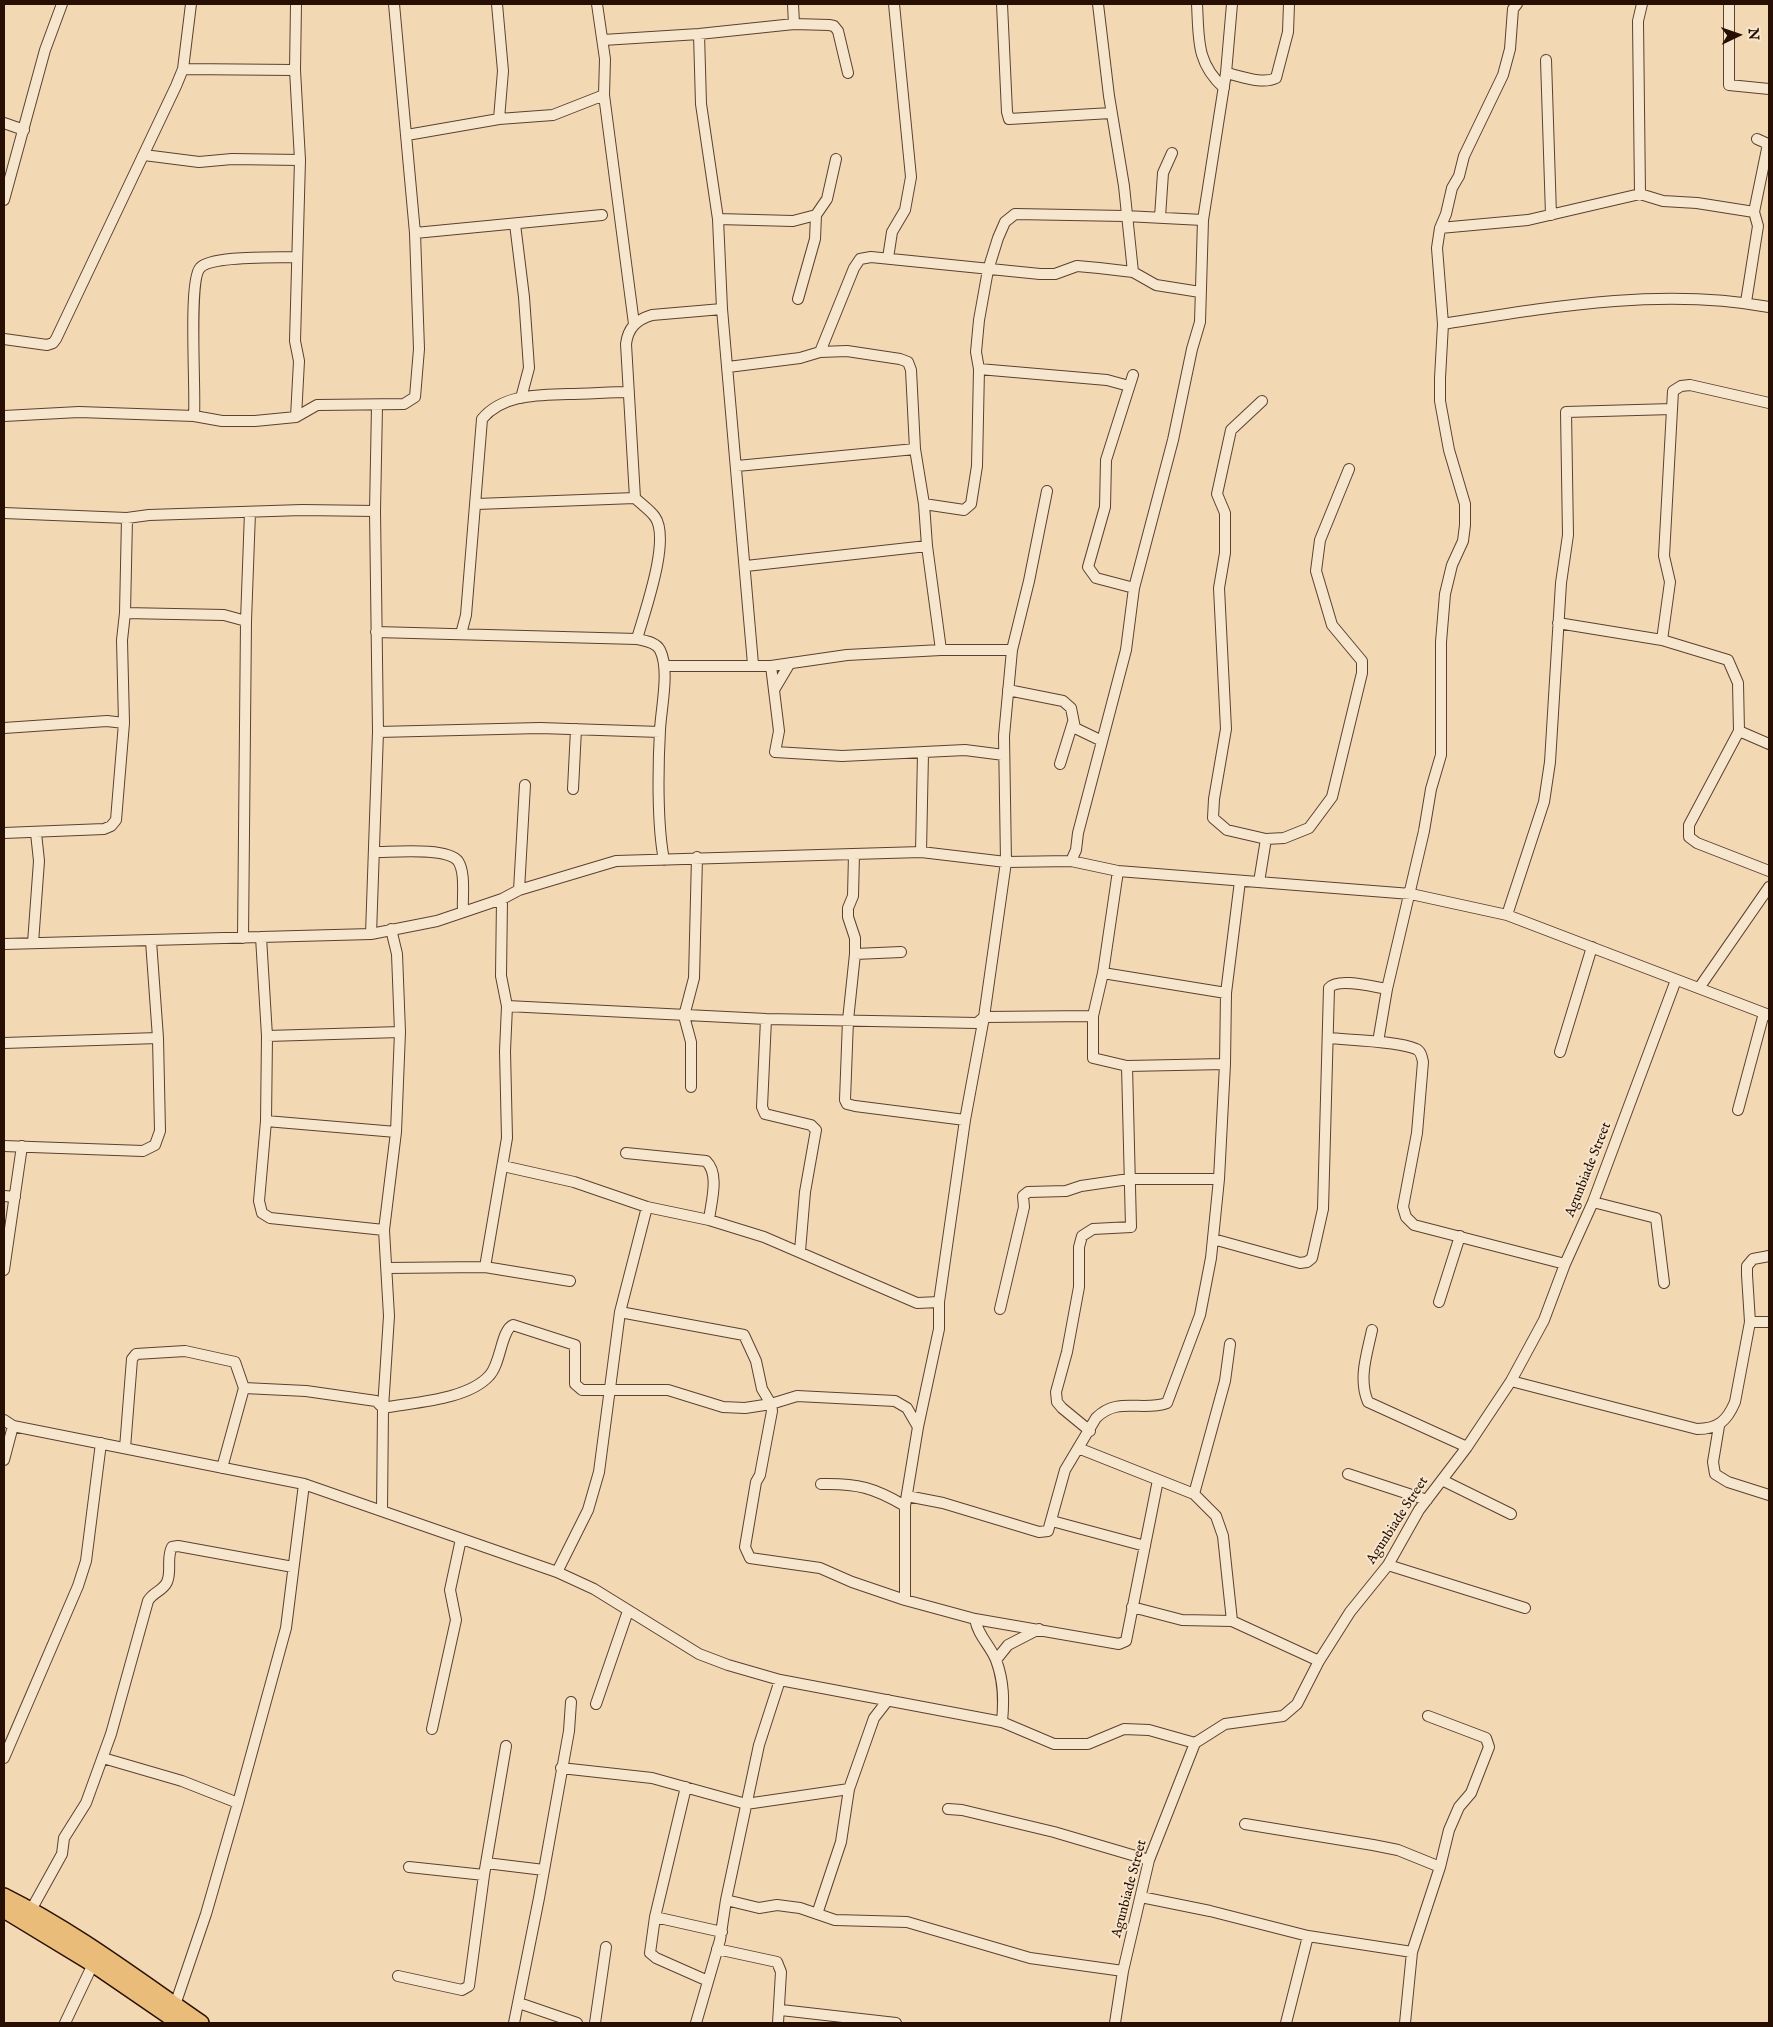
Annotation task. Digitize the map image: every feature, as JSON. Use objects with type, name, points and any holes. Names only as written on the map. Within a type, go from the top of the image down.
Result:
[{"type":"highway","points":[[4,1896],[31,1910],[100,1953],[201,2023]]},
{"type":"highway","points":[[4,1910],[93,1964],[179,2023]]},
{"type":"street","points":[[4,200],[45,50],[61,4]]},
{"type":"street","points":[[4,339],[47,345],[53,343],[183,69],[191,4]]},
{"type":"street","points":[[296,4],[295,70],[300,160],[295,341],[299,361],[296,417]]},
{"type":"street","points":[[4,416],[79,412],[194,416],[222,421],[255,421],[296,417],[317,405],[377,406],[404,404],[415,397],[419,349],[415,232],[394,4]]},
{"type":"street","points":[[497,4],[503,71],[499,118]]},
{"type":"street","points":[[597,4],[603,40],[604,95],[634,324]]},
{"type":"street","points":[[793,4],[794,24]]},
{"type":"street","points":[[888,258],[892,232],[905,210],[911,177],[894,4]]},
{"type":"street","points":[[1002,4],[1007,112],[1009,119],[1111,112]]},
{"type":"street","points":[[1098,4],[1101,44],[1124,186],[1125,216],[1133,272]]},
{"type":"street","points":[[1197,4],[1198,37],[1205,67],[1224,88]]},
{"type":"street","points":[[1071,860],[1076,850],[1078,832],[1126,650],[1134,588],[1173,440],[1192,350],[1200,322],[1203,220],[1224,88],[1232,22],[1232,4]]},
{"type":"street","points":[[1226,73],[1262,81],[1270,81],[1276,78],[1288,32],[1289,4]]},
{"type":"street","points":[[1378,1042],[1387,989],[1411,894],[1431,789],[1441,755],[1441,642],[1445,594],[1452,566],[1463,541],[1465,525],[1465,504],[1449,450],[1440,401],[1443,324],[1437,248],[1440,228],[1446,214],[1452,188],[1459,176],[1464,156],[1503,75],[1510,49],[1513,9],[1517,4]]},
{"type":"street","points":[[1640,194],[1638,21],[1642,4]]},
{"type":"street","points":[[1729,4],[1729,84],[1769,89]]},
{"type":"street","points":[[603,40],[699,34],[794,24],[834,26],[838,31],[848,73]]},
{"type":"street","points":[[699,34],[700,104],[718,219],[722,309],[746,566],[752,664]]},
{"type":"street","points":[[1546,60],[1551,214]]},
{"type":"street","points":[[183,69],[295,70]]},
{"type":"street","points":[[407,135],[499,118],[553,115],[604,95]]},
{"type":"street","points":[[4,123],[24,130]]},
{"type":"street","points":[[1746,302],[1758,226],[1754,212],[1768,144],[1757,139]]},
{"type":"street","points":[[1160,217],[1163,173],[1172,153]]},
{"type":"street","points":[[144,154],[198,162],[232,159],[300,160]]},
{"type":"street","points":[[798,299],[815,239],[816,215],[827,198],[836,160]]},
{"type":"street","points":[[1440,228],[1528,220],[1640,194],[1663,201],[1698,203],[1754,212]]},
{"type":"street","points":[[924,504],[964,510],[971,504],[977,466],[980,369],[976,341],[988,270],[1005,222],[1015,214],[1160,217],[1203,220]]},
{"type":"street","points":[[415,232],[602,215]]},
{"type":"street","points":[[718,219],[793,221],[816,215]]},
{"type":"street","points":[[515,224],[529,368],[521,398]]},
{"type":"street","points":[[194,416],[195,312],[192,294],[194,279],[200,267],[213,261],[297,257]]},
{"type":"street","points":[[820,352],[850,277],[860,259],[888,258],[988,270],[1055,274],[1077,266],[1133,272],[1156,285],[1200,292]]},
{"type":"street","points":[[1443,324],[1531,310],[1662,298],[1746,302],[1769,307]]},
{"type":"street","points":[[637,639],[654,583],[660,545],[656,518],[635,498],[626,344],[628,333],[634,324],[642,318],[652,315],[722,309]]},
{"type":"street","points":[[728,367],[800,358],[820,352],[847,351],[900,359],[908,362],[911,370],[915,449],[924,504],[927,546],[941,650]]},
{"type":"street","points":[[980,369],[1107,380],[1129,386]]},
{"type":"street","points":[[1133,375],[1106,460],[1105,507],[1088,567],[1096,578],[1134,588]]},
{"type":"street","points":[[1662,640],[1670,582],[1664,556],[1673,391],[1681,386],[1690,385],[1769,403]]},
{"type":"street","points":[[461,634],[466,615],[477,504],[482,419],[498,404],[521,398],[551,393],[629,392]]},
{"type":"street","points":[[1262,401],[1231,430],[1217,494],[1225,512],[1225,553],[1219,588],[1226,729],[1214,799],[1213,818],[1227,830],[1266,839],[1284,838],[1309,828],[1332,797],[1362,673],[1362,661],[1332,625],[1316,571],[1320,540],[1349,469]]},
{"type":"street","points":[[370,934],[375,852],[378,732],[375,511],[377,406]]},
{"type":"street","points":[[1507,915],[1544,802],[1547,783],[1558,623],[1568,535],[1566,412],[1672,409]]},
{"type":"street","points":[[737,466],[915,449]]},
{"type":"street","points":[[905,1600],[906,1501],[918,1427],[939,1329],[939,1302],[965,1120],[984,1017],[1006,862],[1004,755],[1012,650],[1029,580],[1047,491]]},
{"type":"street","points":[[477,504],[635,498]]},
{"type":"street","points":[[4,512],[127,518],[149,515],[250,512],[375,511]]},
{"type":"street","points":[[243,938],[246,621],[250,512]]},
{"type":"street","points":[[4,833],[36,833],[104,828],[111,826],[116,820],[124,723],[122,640],[125,613],[127,518]]},
{"type":"street","points":[[746,566],[927,546]]},
{"type":"street","points":[[125,613],[224,615],[246,621]]},
{"type":"street","points":[[1558,623],[1662,640],[1728,660],[1738,683],[1739,731],[1689,825],[1689,837],[1697,844],[1769,872]]},
{"type":"street","points":[[376,632],[637,639],[650,642],[659,649],[665,666],[660,732],[660,837],[664,860]]},
{"type":"street","points":[[665,666],[752,664],[771,666],[847,655],[941,650],[1012,650]]},
{"type":"street","points":[[774,690],[790,663]]},
{"type":"street","points":[[771,666],[779,732],[775,752],[842,756],[923,754],[965,750],[1004,755]]},
{"type":"street","points":[[1008,690],[1063,701],[1071,708],[1075,728],[1102,741]]},
{"type":"street","points":[[4,728],[108,721],[124,723]]},
{"type":"street","points":[[1060,764],[1073,722]]},
{"type":"street","points":[[378,732],[540,728],[660,732]]},
{"type":"street","points":[[573,789],[576,729]]},
{"type":"street","points":[[1739,731],[1769,744]]},
{"type":"street","points":[[921,852],[923,754]]},
{"type":"street","points":[[519,890],[525,785]]},
{"type":"street","points":[[33,943],[39,860],[36,833]]},
{"type":"street","points":[[1259,882],[1266,839]]},
{"type":"street","points":[[375,852],[448,853],[458,862],[462,874],[463,911]]},
{"type":"street","points":[[4,944],[370,934],[437,921],[519,890],[616,862],[697,857],[921,852],[1006,862],[1071,860],[1118,871],[1411,894],[1507,915],[1767,1014],[1738,1110]]},
{"type":"street","points":[[854,854],[853,896],[848,908],[848,917],[855,938],[855,954],[848,1020],[845,1100],[847,1104],[965,1120]]},
{"type":"street","points":[[691,1087],[691,1042],[684,1016],[694,978],[697,857]]},
{"type":"street","points":[[1118,871],[1103,973],[1093,1016],[1093,1058],[1127,1066],[1226,1064]]},
{"type":"street","points":[[821,1484],[866,1487],[906,1501],[943,1504],[1040,1532],[1048,1531],[1065,1470],[1090,1431],[1096,1418],[1103,1411],[1119,1404],[1134,1407],[1167,1403],[1200,1315],[1213,1239],[1219,1179],[1226,1064],[1226,993],[1240,881]]},
{"type":"street","points":[[1699,988],[1769,887]]},
{"type":"street","points":[[485,1267],[508,1138],[505,1052],[507,1006],[501,976],[502,898]]},
{"type":"street","points":[[382,1511],[383,1408],[389,1316],[384,1230],[396,1132],[400,1032],[396,954],[391,929]]},
{"type":"street","points":[[261,938],[267,1036],[266,1121],[259,1201],[262,1213],[270,1218],[384,1230]]},
{"type":"street","points":[[4,1146],[143,1151],[155,1145],[160,1131],[158,1038],[151,941]]},
{"type":"street","points":[[1560,1052],[1592,947]]},
{"type":"street","points":[[855,954],[901,952]]},
{"type":"street","points":[[1103,973],[1226,993]]},
{"type":"street","name":"Agunbiade Street","points":[[1115,2023],[1123,1971],[1149,1860],[1195,1743],[1225,1724],[1283,1716],[1297,1704],[1319,1661],[1350,1612],[1388,1565],[1427,1500],[1467,1447],[1511,1381],[1544,1320],[1565,1264],[1593,1202],[1676,980]]},
{"type":"street","points":[[1213,1239],[1300,1263],[1307,1262],[1312,1258],[1323,1208],[1329,988],[1332,984],[1341,982],[1387,989]]},
{"type":"street","points":[[507,1006],[766,1019],[977,1023],[984,1017],[1093,1016]]},
{"type":"street","points":[[766,1019],[762,1107],[765,1114],[811,1125],[816,1130],[805,1192],[800,1251]]},
{"type":"street","points":[[267,1036],[400,1032]]},
{"type":"street","points":[[4,1043],[158,1038]]},
{"type":"street","points":[[1329,1038],[1378,1042],[1417,1049],[1422,1055],[1417,1133],[1403,1207],[1406,1217],[1414,1225],[1565,1264]]},
{"type":"street","points":[[1090,1431],[1062,1408],[1058,1402],[1056,1392],[1067,1352],[1079,1287],[1079,1247],[1082,1236],[1093,1229],[1131,1227],[1127,1066]]},
{"type":"street","points":[[266,1121],[396,1132]]},
{"type":"street","points":[[4,1270],[22,1146]]},
{"type":"street","points":[[626,1153],[706,1161],[712,1167],[714,1175],[709,1220]]},
{"type":"street","points":[[503,1166],[574,1182],[647,1208],[709,1220],[764,1237],[917,1303],[939,1302]]},
{"type":"street","points":[[1000,1310],[1024,1207],[1023,1196],[1028,1192],[1066,1191],[1081,1186],[1129,1179],[1219,1179]]},
{"type":"street","points":[[4,1196],[15,1196]]},
{"type":"street","points":[[1593,1202],[1656,1218],[1664,1283]]},
{"type":"street","points":[[557,1572],[594,1494],[620,1312],[647,1208]]},
{"type":"street","points":[[1439,1302],[1460,1236]]},
{"type":"street","points":[[1511,1381],[1697,1429],[1710,1429],[1719,1426],[1730,1414],[1735,1402],[1750,1322],[1747,1266],[1753,1259],[1769,1256]]},
{"type":"street","points":[[387,1268],[485,1267],[570,1281]]},
{"type":"street","points":[[620,1312],[744,1334],[756,1362],[762,1389],[771,1404],[770,1424],[760,1475],[756,1482],[745,1547],[750,1558],[820,1568],[852,1582],[905,1600],[975,1619],[1119,1644],[1126,1641],[1129,1633],[1132,1607],[1158,1480]]},
{"type":"street","points":[[1750,1322],[1769,1322]]},
{"type":"street","points":[[383,1408],[449,1396],[479,1385],[490,1375],[499,1362],[506,1331],[512,1325],[574,1345],[575,1384],[578,1388],[610,1391],[668,1390],[723,1407],[745,1408],[771,1404],[797,1396],[895,1401],[907,1408],[918,1427]]},
{"type":"street","points":[[1372,1330],[1364,1368],[1363,1387],[1368,1402],[1467,1447]]},
{"type":"street","points":[[1194,1494],[1225,1381],[1230,1344]]},
{"type":"street","points":[[125,1448],[132,1359],[136,1354],[185,1351],[235,1362],[244,1388],[222,1468]]},
{"type":"street","points":[[244,1388],[315,1392],[376,1401],[383,1408]]},
{"type":"street","points":[[4,1420],[13,1426],[304,1484],[557,1572],[594,1589],[713,1660],[780,1680],[1002,1722],[1054,1744],[1088,1744],[1124,1730],[1149,1730],[1195,1743]]},
{"type":"street","points":[[4,1460],[13,1426]]},
{"type":"street","points":[[1719,1426],[1713,1462],[1715,1474],[1728,1482],[1769,1496]]},
{"type":"street","points":[[4,1758],[71,1603],[86,1561],[101,1443]]},
{"type":"street","points":[[1078,1448],[1194,1494],[1221,1524],[1232,1621]]},
{"type":"street","points":[[1348,1474],[1427,1500]]},
{"type":"street","points":[[1442,1480],[1511,1514]]},
{"type":"street","points":[[175,2005],[206,1914],[286,1628],[304,1484]]},
{"type":"street","points":[[1052,1521],[1145,1546]]},
{"type":"street","points":[[432,1729],[456,1620],[450,1590],[460,1539]]},
{"type":"street","points":[[31,1910],[62,1854],[64,1838],[86,1803],[103,1758],[148,1601],[152,1594],[164,1587],[168,1580],[168,1553],[172,1546],[293,1567]]},
{"type":"street","points":[[1388,1565],[1525,1608]]},
{"type":"street","points":[[1132,1607],[1182,1620],[1232,1621],[1319,1661]]},
{"type":"street","points":[[596,1704],[628,1610]]},
{"type":"street","points":[[975,1619],[977,1631],[996,1660],[1004,1693],[1002,1722]]},
{"type":"street","points":[[996,1660],[1008,1645],[1039,1629]]},
{"type":"street","points":[[696,2023],[722,1932],[726,1900],[759,1745],[780,1680]]},
{"type":"street","points":[[817,1914],[841,1842],[849,1790],[874,1718],[888,1700]]},
{"type":"street","points":[[514,2023],[569,1730],[571,1702]]},
{"type":"street","points":[[1405,2023],[1412,1952],[1440,1867],[1449,1830],[1459,1808],[1471,1793],[1489,1747],[1486,1738],[1428,1716]]},
{"type":"street","points":[[398,1976],[462,1990],[469,1986],[484,1875],[506,1746]]},
{"type":"street","points":[[103,1758],[182,1782],[238,1803]]},
{"type":"street","points":[[562,1768],[652,1778],[746,1804],[849,1790]]},
{"type":"street","points":[[686,1787],[655,1917],[650,1953],[656,1958],[708,1980]]},
{"type":"street","points":[[948,1809],[962,1810],[1054,1832],[1149,1860]]},
{"type":"street","points":[[1245,1824],[1398,1850],[1440,1867]]},
{"type":"street","points":[[486,1863],[544,1870]]},
{"type":"street","points":[[409,1867],[484,1875]]},
{"type":"street","points":[[1141,1896],[1210,1910],[1308,1936],[1412,1952]]},
{"type":"street","points":[[726,1900],[759,1908],[777,1905],[835,1920],[907,1922],[1030,1958],[1123,1971]]},
{"type":"street","points":[[655,1917],[722,1932]]},
{"type":"street","points":[[1286,2023],[1308,1936]]},
{"type":"street","points":[[594,2023],[606,1947]]},
{"type":"street","points":[[717,1949],[777,1962],[780,1967],[780,2010],[778,2023]]},
{"type":"street","points":[[65,2023],[93,1964]]},
{"type":"street","points":[[519,2003],[577,2023]]},
{"type":"street","points":[[780,2010],[896,2023]]}]
